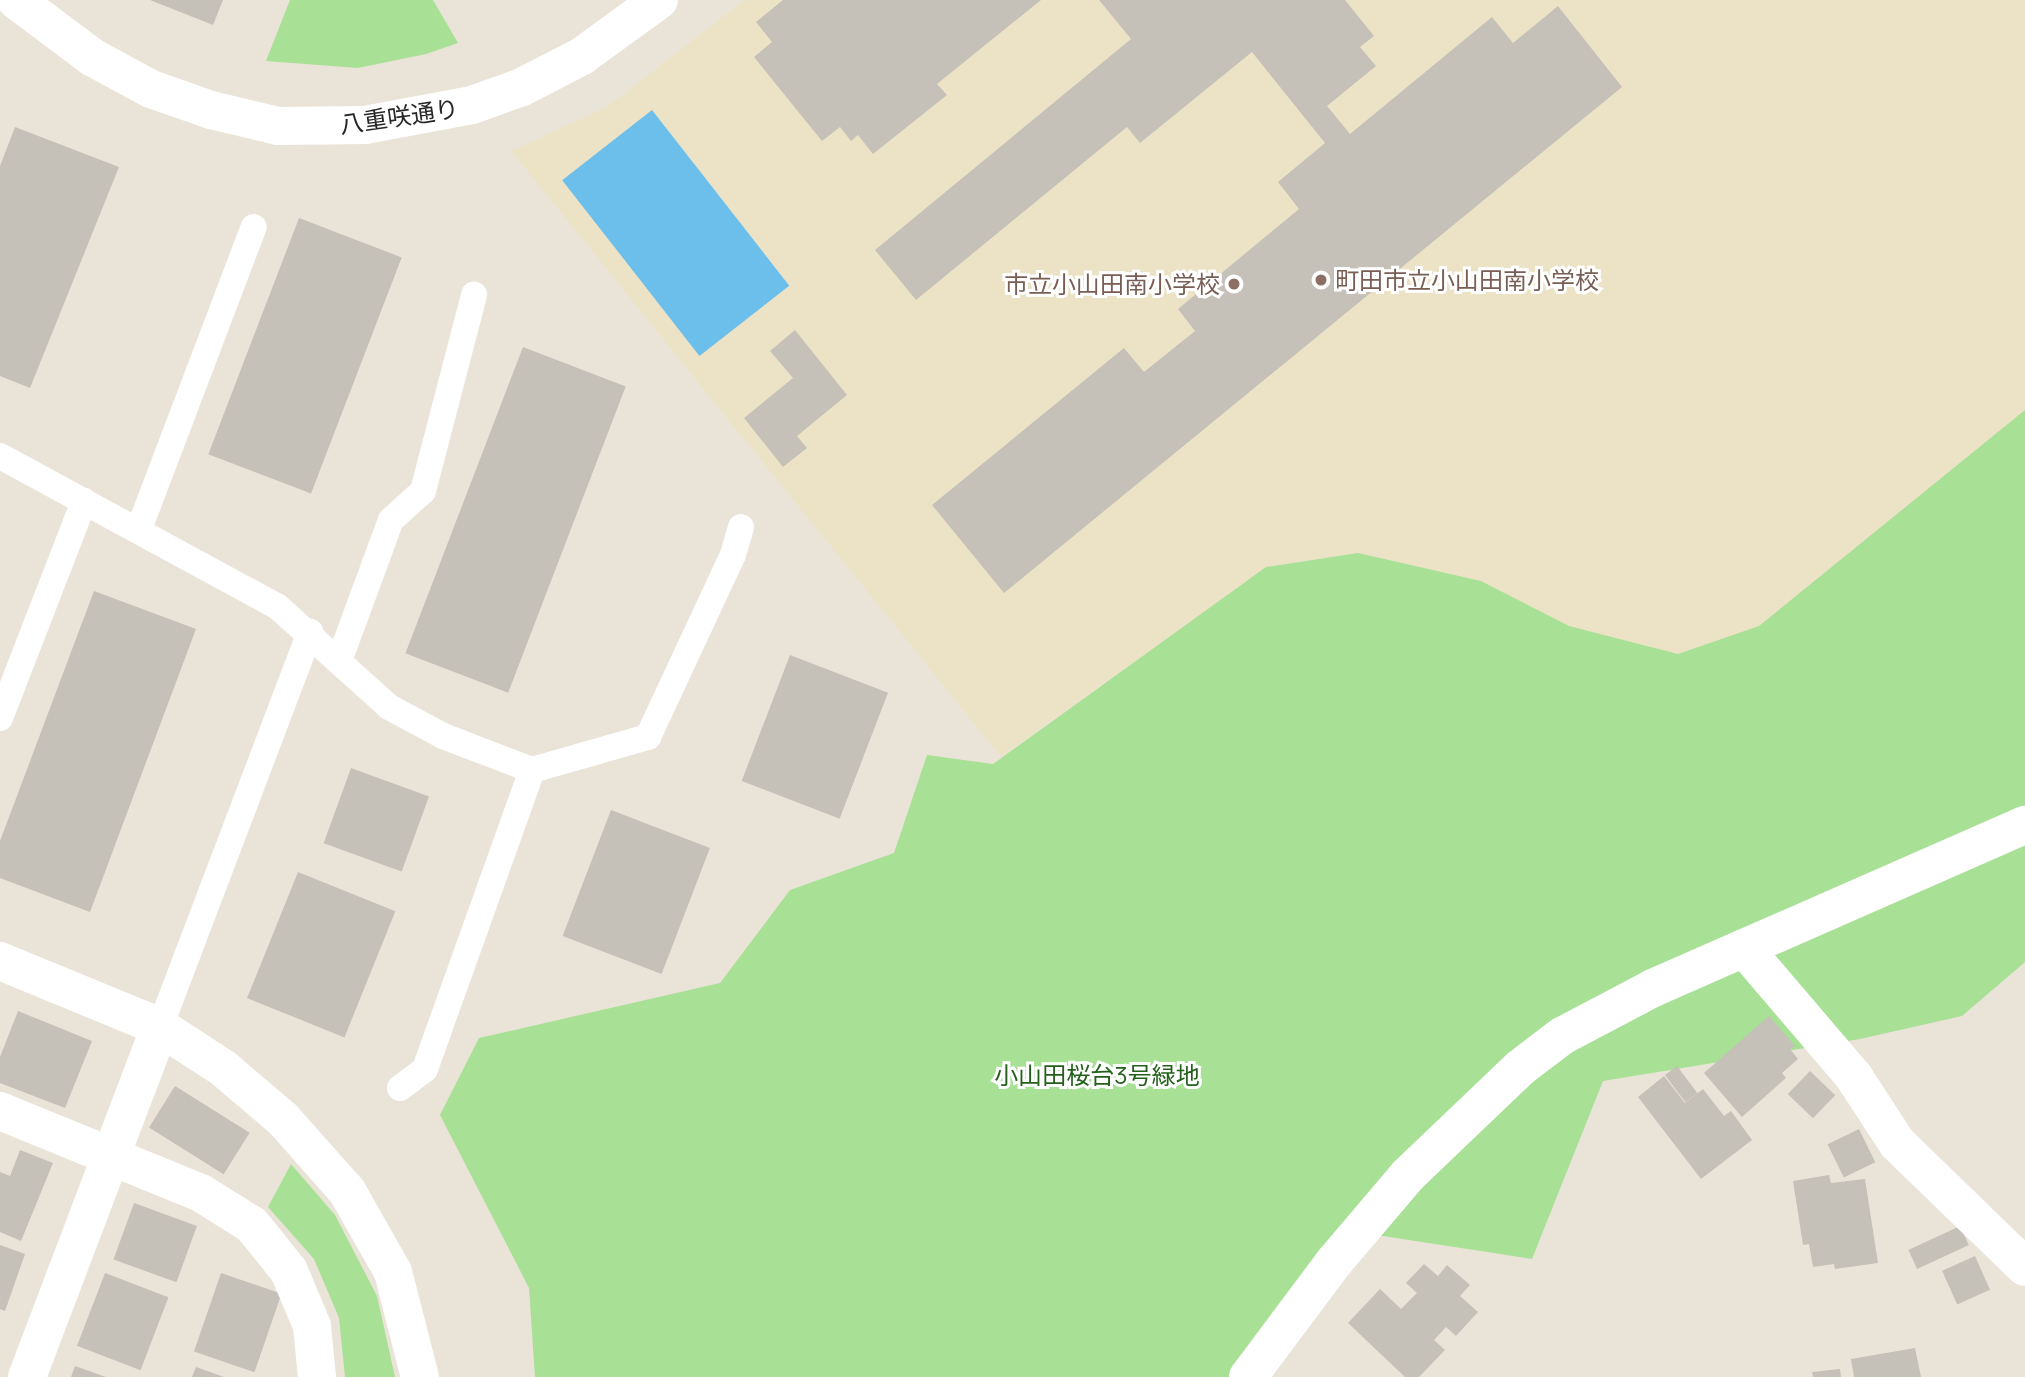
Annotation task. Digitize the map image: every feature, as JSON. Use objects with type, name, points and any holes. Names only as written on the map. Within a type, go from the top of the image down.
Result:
[{"type":"street","name":"八重咲通り","points":[[11,8],[151,89],[212,110],[290,126],[365,125],[472,105],[522,87],[582,56],[659,0]]},
{"type":"street","points":[[1248,1377],[1334,1262],[1408,1175],[1520,1068],[1562,1035],[1653,988],[2025,825]]},
{"type":"street","points":[[1744,948],[1854,1077],[1897,1143],[2025,1268]]},
{"type":"street","points":[[0,961],[160,1027],[223,1068],[283,1119],[347,1191],[393,1272],[421,1377]]},
{"type":"street","points":[[27,1377],[160,1027]]},
{"type":"street","points":[[0,1111],[201,1193],[253,1225],[289,1271],[312,1326],[317,1377]]},
{"type":"lane","points":[[138,528],[254,227]]},
{"type":"lane","points":[[339,661],[391,520],[423,491],[474,295]]},
{"type":"lane","points":[[0,456],[138,528],[278,607],[310,632],[389,707],[443,736],[532,770],[648,737],[733,555],[741,527]]},
{"type":"lane","points":[[0,718],[83,501]]},
{"type":"lane","points":[[160,1027],[310,632]]},
{"type":"lane","points":[[400,1088],[425,1069],[532,770]]},
{"type":"shaded area","name":"町田市立小山田南小学校","points":[[744,0],[2025,0],[2025,410],[1759,626],[1678,654],[1569,626],[1481,581],[1358,553],[1267,567],[1001,757],[511,151],[607,107]]},
{"type":"green space","points":[[290,0],[433,0],[458,43],[426,54],[358,68],[266,61]]},
{"type":"green space","name":"小山田桜台3号緑地","points":[[2025,410],[2025,962],[1962,1016],[1860,1039],[1603,1081],[1532,1259],[1357,1232],[1248,1377],[535,1377],[529,1288],[440,1115],[479,1038],[720,983],[790,890],[894,853],[927,755],[993,764],[1266,567],[1358,553],[1481,581],[1569,626],[1678,654],[1759,626]]},
{"type":"green space","points":[[291,1164],[335,1215],[377,1296],[395,1377],[345,1377],[339,1318],[314,1259],[268,1207]]},
{"type":"water","points":[[652,110],[789,286],[699,356],[562,180]]},
{"type":"building","points":[[150,0],[223,0],[213,25]]},
{"type":"building","points":[[783,0],[1041,0],[937,84],[947,95],[873,154],[858,135],[851,141],[840,127],[822,141],[754,57],[772,42],[756,22]]},
{"type":"building","points":[[1099,0],[1345,0],[1374,36],[1360,47],[1376,66],[1327,106],[1350,134],[1492,17],[1513,43],[1558,6],[1622,87],[1004,593],[932,505],[1124,348],[1144,372],[1195,331],[1178,309],[1299,209],[1278,182],[1325,143],[1252,52],[1140,143],[1127,127],[916,300],[875,250],[1131,39]]},
{"type":"building","points":[[15,127],[119,167],[30,388],[0,376],[0,166]]},
{"type":"building","points":[[299,218],[402,257],[311,494],[208,454]]},
{"type":"building","points":[[795,330],[847,395],[797,436],[807,448],[783,467],[744,418],[793,378],[770,351]]},
{"type":"building","points":[[523,347],[626,386],[508,693],[405,653]]},
{"type":"building","points":[[94,591],[196,629],[90,912],[0,878],[0,841]]},
{"type":"building","points":[[790,655],[888,693],[840,819],[742,781]]},
{"type":"building","points":[[351,768],[429,796],[402,872],[324,843]]},
{"type":"building","points":[[611,810],[710,848],[662,974],[563,936]]},
{"type":"building","points":[[298,872],[395,911],[344,1037],[247,998]]},
{"type":"building","points":[[18,1011],[92,1041],[65,1108],[0,1083],[0,1057]]},
{"type":"building","points":[[1769,1016],[1795,1046],[1790,1049],[1798,1059],[1782,1073],[1786,1078],[1742,1117],[1704,1073]]},
{"type":"building","points":[[1677,1066],[1697,1093],[1685,1102],[1665,1075]]},
{"type":"building","points":[[1810,1071],[1835,1095],[1813,1118],[1788,1094]]},
{"type":"building","points":[[1664,1076],[1685,1103],[1703,1089],[1724,1116],[1731,1111],[1752,1140],[1701,1179],[1638,1097]]},
{"type":"building","points":[[175,1086],[250,1133],[224,1174],[149,1128]]},
{"type":"building","points":[[1859,1129],[1875,1162],[1844,1178],[1828,1144]]},
{"type":"building","points":[[20,1150],[53,1163],[21,1241],[0,1232],[0,1172],[10,1176]]},
{"type":"building","points":[[1829,1175],[1831,1183],[1865,1179],[1878,1263],[1835,1269],[1834,1264],[1813,1267],[1809,1244],[1803,1245],[1793,1181]]},
{"type":"building","points":[[134,1203],[197,1226],[176,1282],[113,1259]]},
{"type":"building","points":[[1960,1226],[1969,1245],[1917,1269],[1908,1250]]},
{"type":"building","points":[[0,1245],[25,1254],[5,1311],[0,1309]]},
{"type":"building","points":[[1975,1256],[1990,1290],[1957,1304],[1942,1271]]},
{"type":"building","points":[[1424,1264],[1438,1276],[1447,1265],[1470,1285],[1460,1296],[1478,1312],[1456,1336],[1446,1327],[1434,1340],[1445,1350],[1419,1377],[1405,1377],[1348,1323],[1380,1289],[1401,1309],[1417,1293],[1406,1283]]},
{"type":"building","points":[[105,1273],[168,1297],[141,1370],[77,1346]]},
{"type":"building","points":[[221,1273],[282,1294],[254,1372],[194,1351]]},
{"type":"building","points":[[1915,1348],[1921,1377],[1854,1377],[1851,1359]]},
{"type":"building","points":[[75,1366],[106,1377],[71,1377]]},
{"type":"building","points":[[196,1367],[224,1377],[192,1377]]},
{"type":"building","points":[[1840,1369],[1841,1377],[1813,1377],[1812,1372]]},
{"type":"place","name":"町田市立小山田南小学校","points":[[1321,280]]},
{"type":"place","name":"市立小山田南小学校","points":[[1234,284]]}]
